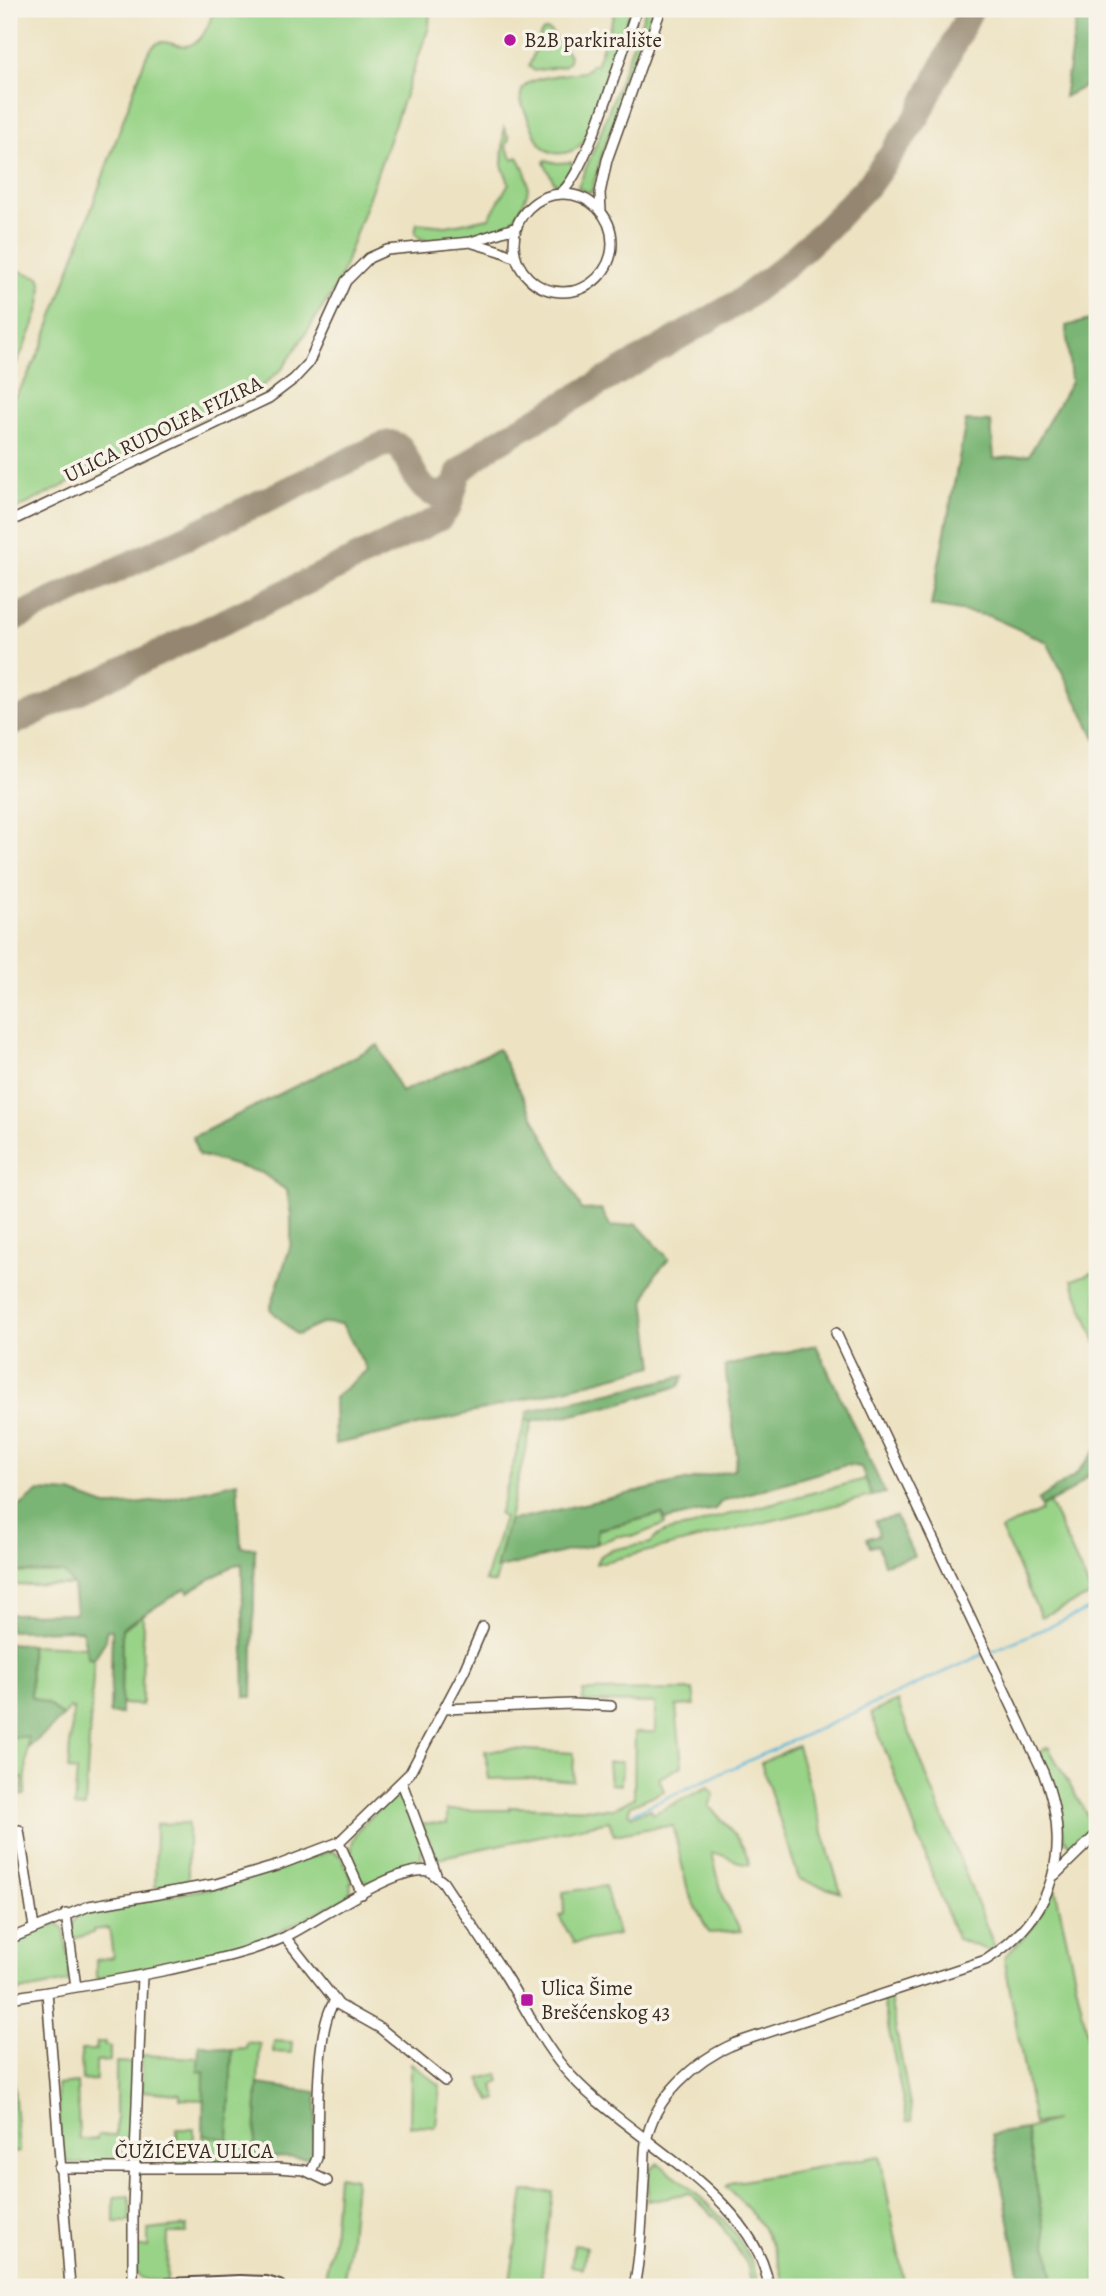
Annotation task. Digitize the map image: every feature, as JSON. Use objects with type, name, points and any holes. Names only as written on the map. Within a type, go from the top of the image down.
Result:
[{"type":"street","name":"ULICA RUDOLFA FIZIRA","points":[[9,522],[269,398],[282,389],[307,364],[346,281],[369,258],[387,250],[471,242],[517,227],[531,206],[570,186],[589,147],[637,9]]},
{"type":"street","points":[[517,227],[514,247],[516,258],[529,280],[546,290],[566,292],[589,284],[600,275],[611,253],[610,230],[601,211],[600,193],[607,160],[661,9]]},
{"type":"street","points":[[559,194],[584,200],[601,211]]},
{"type":"street","name":"ULICA RUDOLFA FIZIRA","points":[[471,242],[516,258]]},
{"type":"street","points":[[836,1333],[1043,1772],[1057,1819],[1058,1846],[1054,1876]]},
{"type":"street","points":[[9,1939],[66,1914],[97,1905],[216,1884],[276,1866],[339,1842],[402,1783],[417,1762],[483,1627]]},
{"type":"street","points":[[444,1709],[572,1704],[611,1706]]},
{"type":"street","points":[[402,1783],[436,1874],[505,1974],[541,2036],[561,2064],[588,2092],[715,2196],[747,2231],[762,2261],[769,2287]]},
{"type":"street","points":[[19,1830],[34,1928]]},
{"type":"street","points":[[634,2287],[640,2247],[646,2141],[668,2095],[696,2065],[736,2043],[986,1960],[1008,1946],[1029,1923],[1054,1876],[1097,1834]]},
{"type":"street","points":[[339,1842],[362,1894]]},
{"type":"street","points":[[9,1998],[142,1975],[233,1955],[285,1937],[362,1894],[411,1872],[423,1870],[436,1874]]},
{"type":"street","points":[[66,1914],[76,1987]]},
{"type":"street","points":[[285,1937],[335,2001],[380,2028],[445,2081]]},
{"type":"street","points":[[133,2287],[142,1975]]},
{"type":"street","points":[[47,1992],[70,2287]]},
{"type":"street","points":[[311,2172],[317,2158],[323,2036],[327,2015],[335,2001]]},
{"type":"street","name":"ČUŽIĆEVA ULICA","points":[[59,2168],[277,2168],[311,2172],[327,2181]]},
{"type":"street","points":[[122,2287],[240,2282],[279,2287]]},
{"type":"green space","points":[[214,9],[430,9],[429,27],[338,284],[283,368],[260,388],[9,513],[9,405],[26,379],[43,344],[145,59],[151,49],[162,42],[181,46],[196,42],[205,32]]},
{"type":"green space","points":[[616,9],[631,9],[586,138],[571,151],[552,152],[540,144],[536,137],[521,100],[522,90],[530,82],[583,72],[591,64],[596,65]]},
{"type":"green space","points":[[646,9],[654,9],[604,148],[591,193],[578,188],[579,184]]},
{"type":"green space","points":[[1078,9],[1097,9],[1097,80],[1064,97]]},
{"type":"green space","points":[[550,31],[570,56],[568,63],[534,71],[529,66],[541,33]]},
{"type":"green space","points":[[504,128],[509,138],[506,147],[513,159],[518,157],[528,184],[525,198],[511,223],[504,230],[471,239],[444,242],[421,238],[415,233],[417,223],[446,226],[489,218],[509,183],[502,165]]},
{"type":"green space","points":[[545,160],[571,162],[573,167],[561,182],[555,184]]},
{"type":"green space","points":[[9,268],[39,277],[42,287],[33,328],[9,378]]},
{"type":"green space","points":[[1097,318],[1097,741],[1047,642],[989,616],[931,606],[966,421],[991,422],[994,459],[1029,455],[1071,382],[1066,326]]},
{"type":"green space","points":[[378,1045],[401,1092],[498,1049],[582,1210],[601,1209],[611,1227],[637,1224],[669,1259],[655,1275],[645,1300],[654,1366],[455,1417],[335,1444],[334,1398],[367,1370],[342,1324],[323,1323],[297,1335],[270,1309],[291,1244],[291,1216],[287,1191],[262,1173],[198,1155],[193,1137]]},
{"type":"green space","points":[[1097,1271],[1097,1345],[1072,1280]]},
{"type":"green space","points":[[816,1345],[885,1493],[872,1496],[861,1467],[846,1465],[722,1501],[715,1509],[666,1520],[662,1514],[598,1529],[596,1544],[496,1569],[508,1521],[734,1470],[737,1456],[725,1366]]},
{"type":"green space","points":[[684,1376],[679,1386],[618,1404],[532,1422],[526,1419],[528,1411]]},
{"type":"green space","points":[[526,1419],[532,1422],[499,1569],[495,1583],[485,1581],[504,1517],[499,1515]]},
{"type":"green space","points":[[1097,1449],[1097,1467],[1071,1491],[1041,1507],[1038,1500],[1075,1475]]},
{"type":"green space","points":[[866,1479],[872,1496],[596,1564],[604,1554],[628,1546],[651,1543],[660,1534],[671,1530]]},
{"type":"green space","points":[[237,1482],[241,1547],[255,1548],[252,1697],[245,1697],[242,1564],[234,1565],[188,1592],[186,1588],[122,1628],[121,1714],[110,1714],[112,1630],[107,1630],[106,1640],[94,1659],[88,1658],[82,1630],[9,1631],[9,1614],[76,1613],[73,1585],[64,1573],[9,1572],[9,1515],[39,1491],[71,1493],[106,1506],[116,1506],[159,1501]]},
{"type":"green space","points":[[1049,1502],[1092,1595],[1041,1617],[1001,1530],[1041,1511],[1041,1507]]},
{"type":"green space","points":[[662,1514],[665,1524],[635,1536],[618,1536],[596,1544],[598,1530]]},
{"type":"green space","points":[[896,1517],[914,1556],[884,1564],[878,1545],[870,1547],[867,1538],[879,1535],[875,1521]]},
{"type":"green space","points":[[9,1572],[64,1573],[73,1585],[9,1585]]},
{"type":"green space","points":[[143,1615],[142,1705],[121,1704],[122,1629]]},
{"type":"green space","points":[[9,1643],[30,1645],[31,1697],[48,1704],[63,1717],[28,1748],[28,1737],[9,1737]]},
{"type":"green space","points":[[30,1645],[86,1647],[88,1658],[94,1659],[85,1808],[74,1807],[77,1771],[68,1770],[73,1708],[69,1708],[63,1717],[48,1704],[31,1697]]},
{"type":"green space","points":[[693,1690],[695,1705],[676,1706],[682,1766],[659,1778],[664,1791],[631,1805],[628,1812],[632,1816],[651,1809],[653,1814],[708,1787],[714,1795],[709,1806],[739,1840],[750,1865],[712,1853],[724,1901],[741,1931],[709,1933],[688,1891],[673,1826],[614,1835],[609,1821],[438,1858],[433,1848],[431,1849],[422,1823],[447,1824],[447,1810],[509,1810],[509,1807],[613,1809],[634,1798],[635,1732],[655,1732],[655,1703],[583,1702],[583,1691]]},
{"type":"green space","points":[[897,1701],[995,1948],[990,1951],[957,1939],[871,1713]]},
{"type":"green space","points":[[9,1737],[28,1737],[25,1795],[21,1795],[23,1778],[9,1777]]},
{"type":"green space","points":[[797,1746],[841,1893],[799,1879],[761,1763]]},
{"type":"green space","points":[[1048,1747],[1095,1829],[1078,1845],[1070,1845],[1064,1838],[1057,1800],[1039,1752]]},
{"type":"green space","points":[[512,1749],[574,1753],[573,1781],[541,1778],[489,1779],[485,1751]]},
{"type":"green space","points":[[608,1762],[622,1762],[621,1785],[610,1784]]},
{"type":"green space","points":[[398,1797],[405,1801],[423,1850],[422,1859],[371,1882],[359,1880],[352,1858],[352,1842],[360,1828],[383,1804]]},
{"type":"green space","points":[[188,1823],[188,1883],[155,1887],[156,1824]]},
{"type":"green space","points":[[331,1851],[341,1856],[353,1882],[350,1883],[351,1889],[346,1898],[259,1942],[96,1979],[96,1960],[113,1957],[109,1928],[93,1930],[93,1933],[73,1939],[74,1922],[86,1911],[217,1887]]},
{"type":"green space","points":[[605,1886],[618,1935],[574,1943],[559,1916],[564,1914],[563,1892]]},
{"type":"green space","points":[[1055,1887],[1097,2078],[1097,2287],[1055,2287],[1026,2129],[1055,2121],[1034,2124],[1004,1957],[1034,1926]]},
{"type":"green space","points":[[57,1923],[64,1928],[70,1969],[68,1982],[9,1993],[9,1942]]},
{"type":"green space","points":[[890,1998],[912,2121],[907,2121],[883,2001]]},
{"type":"green space","points":[[274,2041],[292,2042],[291,2053],[273,2052]]},
{"type":"green space","points":[[97,2042],[105,2042],[105,2046],[110,2046],[110,2061],[96,2062],[96,2080],[82,2081],[81,2050],[96,2050]]},
{"type":"green space","points":[[247,2042],[260,2044],[254,2160],[249,2160],[249,2163],[202,2162],[203,2134],[228,2139],[232,2050],[246,2049]]},
{"type":"green space","points":[[199,2044],[232,2050],[228,2140],[203,2134],[204,2072],[198,2071]]},
{"type":"green space","points":[[11,2048],[19,2152],[9,2153],[9,2049]]},
{"type":"green space","points":[[142,2055],[198,2058],[198,2071],[204,2071],[204,2100],[180,2099],[180,2094],[142,2091]]},
{"type":"green space","points":[[116,2062],[136,2063],[131,2164],[74,2163],[61,2160],[57,2085],[77,2083],[79,2139],[116,2135]]},
{"type":"green space","points":[[411,2063],[440,2085],[436,2127],[410,2126]]},
{"type":"green space","points":[[498,2074],[500,2082],[493,2085],[498,2099],[491,2101],[480,2079]]},
{"type":"green space","points":[[258,2084],[317,2092],[314,2158],[254,2157]]},
{"type":"green space","points":[[177,2129],[194,2129],[193,2162],[177,2162]]},
{"type":"green space","points":[[1026,2129],[1055,2287],[1022,2287],[992,2134]]},
{"type":"green space","points":[[880,2156],[905,2287],[784,2287],[777,2257],[765,2231],[726,2187],[731,2183]]},
{"type":"green space","points":[[658,2163],[684,2183],[731,2229],[748,2256],[758,2287],[752,2287],[747,2264],[717,2219],[689,2193],[647,2201],[649,2170]]},
{"type":"green space","points":[[338,2176],[355,2179],[349,2251],[342,2287],[323,2287],[333,2238]]},
{"type":"green space","points":[[524,2191],[553,2192],[540,2287],[509,2287]]},
{"type":"green space","points":[[130,2196],[130,2222],[114,2222],[114,2197]]},
{"type":"green space","points":[[187,2226],[186,2233],[168,2233],[167,2281],[142,2279],[136,2272],[135,2247],[148,2247],[148,2230]]},
{"type":"green space","points":[[574,2245],[586,2247],[583,2268],[571,2266]]},
{"type":"waterway","points":[[990,1652],[1097,1606]]},
{"type":"waterway","points":[[633,1813],[984,1654]]},
{"type":"taxiway","points":[[9,725],[440,518],[449,507],[459,472],[488,448],[739,302],[783,268],[826,229],[871,182],[918,116],[971,9]]},
{"type":"taxiway","points":[[9,621],[382,445],[391,443],[400,447],[420,484],[434,494],[444,493],[455,486]]},
{"type":"place","name":"B2B parkiralište","points":[[510,40]]},
{"type":"place","name":"Ulica Šime Brešćenskog 43","points":[[527,2000]]}]
